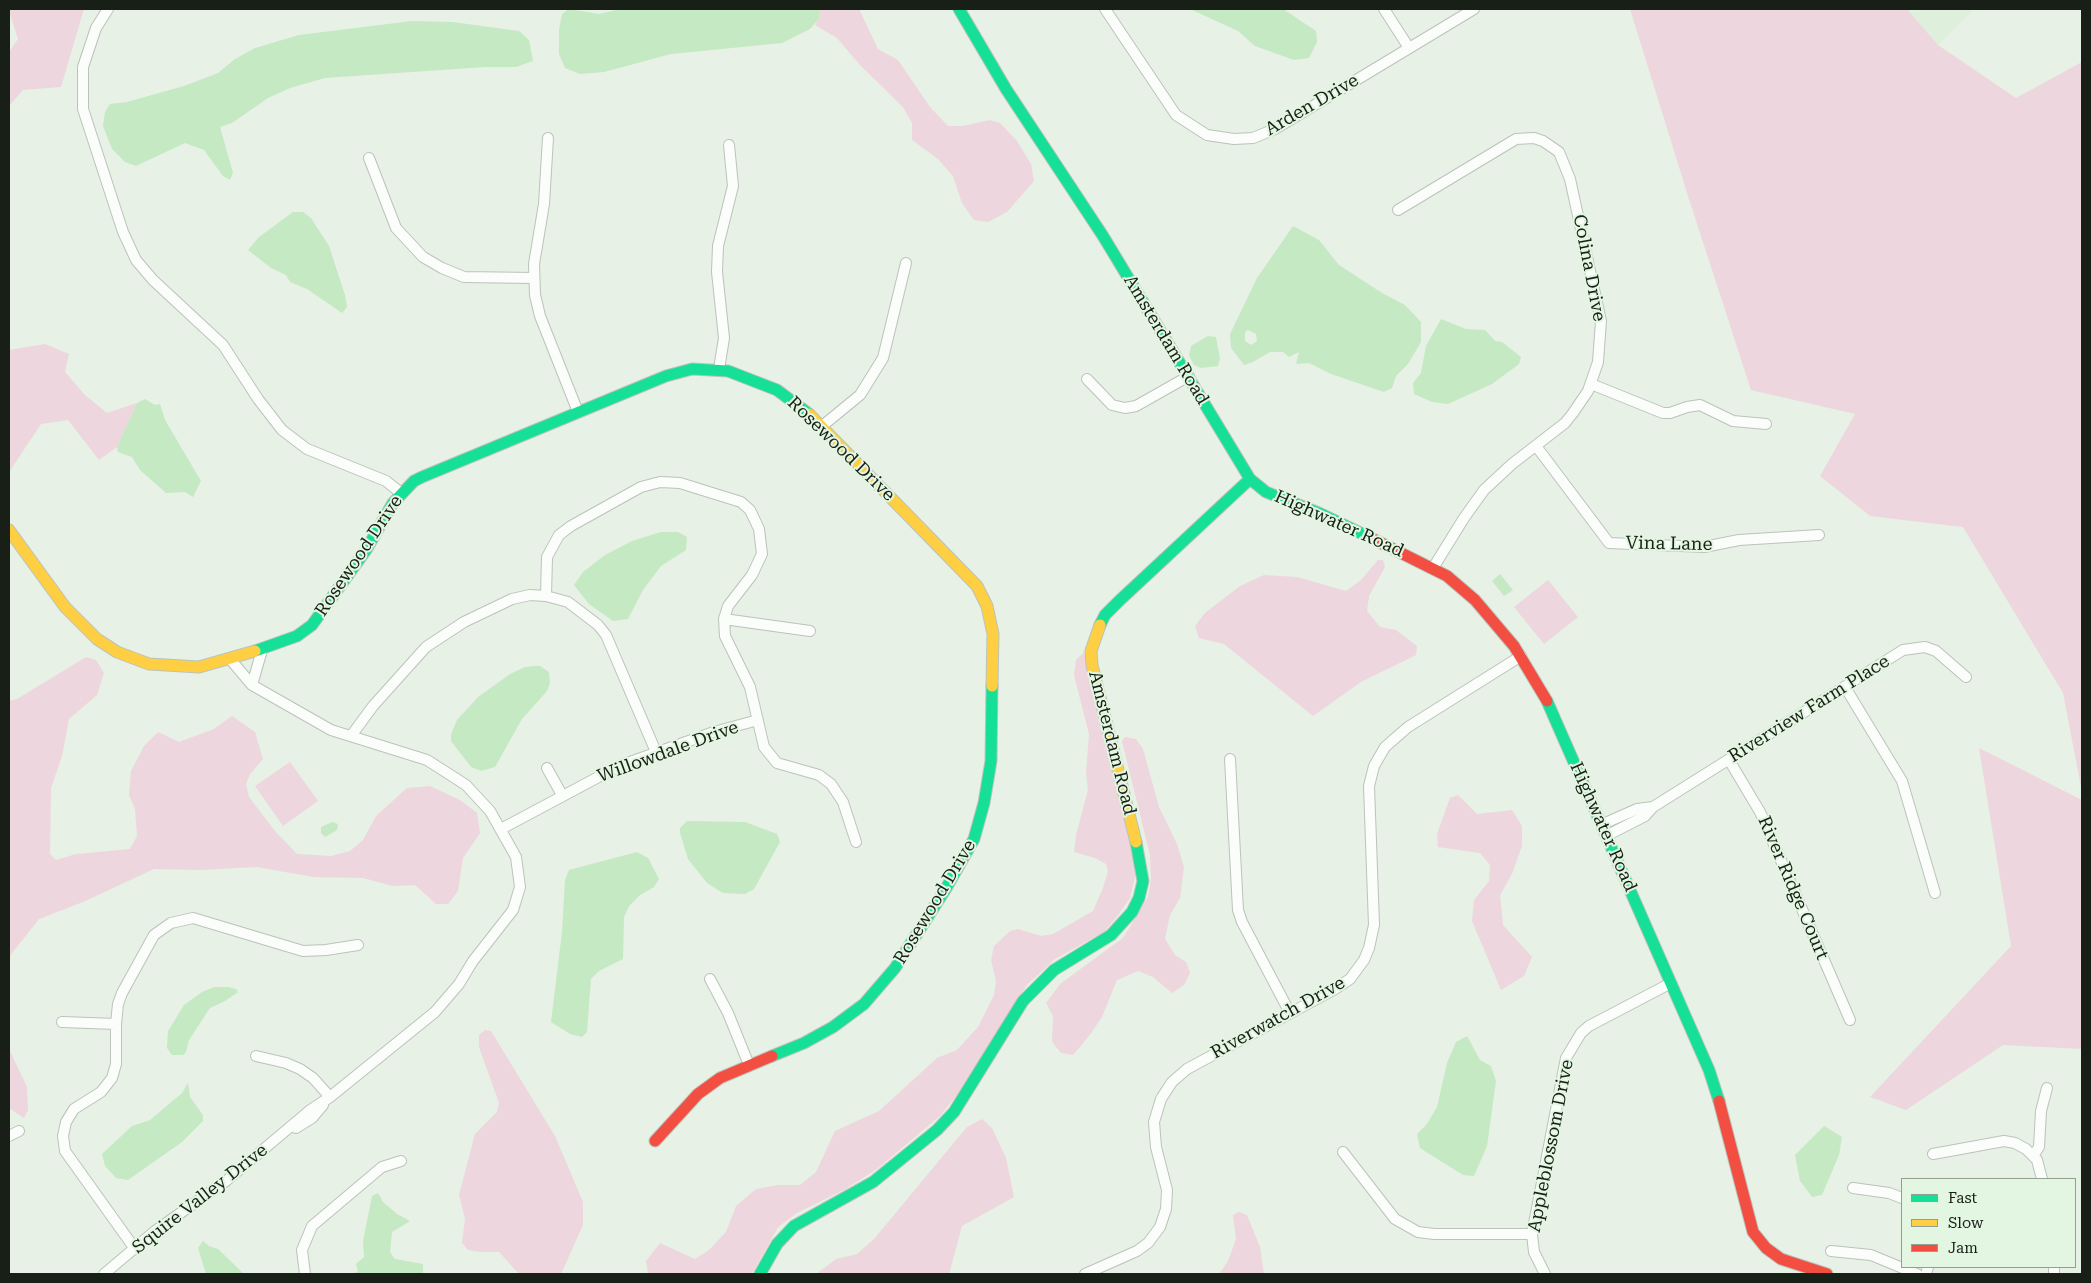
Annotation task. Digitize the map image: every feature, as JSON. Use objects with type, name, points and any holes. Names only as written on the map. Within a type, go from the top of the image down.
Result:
[{"type":"street","points":[[108,9],[96,28],[88,47],[81,86],[83,109],[123,232],[136,260],[153,280],[223,345],[258,399],[282,430],[307,449],[386,481],[401,493]]},
{"type":"street","name":"Amsterdam Road","points":[[760,1274],[777,1244],[794,1226],[874,1182],[937,1130],[957,1108],[1024,1000],[1040,982],[1054,970],[1111,935],[1132,912],[1139,898],[1143,881],[1142,867],[1092,665],[1091,651],[1094,637],[1105,615],[1118,601],[1250,479],[1103,236],[1006,89],[960,9]]},
{"type":"street","name":"Arden Drive","points":[[1105,9],[1176,115],[1194,128],[1223,139],[1252,138],[1264,134],[1474,9]]},
{"type":"street","points":[[1384,9],[1409,48]]},
{"type":"street","points":[[548,138],[545,195],[534,278],[540,316],[578,412]]},
{"type":"street","name":"Colina Drive","points":[[1398,210],[1516,139],[1534,138],[1543,140],[1559,152],[1570,179],[1601,321],[1598,362],[1591,384],[1573,414],[1512,464],[1484,490],[1433,568]]},
{"type":"street","points":[[719,369],[724,338],[717,259],[733,186],[729,145]]},
{"type":"street","points":[[370,158],[383,198],[396,228],[423,257],[442,268],[464,276],[534,278]]},
{"type":"street","points":[[822,427],[860,396],[883,358],[906,263]]},
{"type":"street","name":"Rosewood Drive","points":[[9,530],[71,614],[97,639],[117,652],[161,666],[198,667],[287,642],[312,625],[366,550],[401,493],[422,476],[678,372],[699,368],[719,369],[777,390],[801,406],[977,586],[991,619],[993,634],[991,761],[984,803],[970,847],[945,890],[886,981],[864,1004],[833,1028],[804,1043],[720,1078],[708,1086],[656,1141]]},
{"type":"street","points":[[1087,378],[1112,405],[1125,408],[1136,406],[1189,376]]},
{"type":"street","points":[[1591,384],[1663,413],[1700,405],[1733,421],[1766,424]]},
{"type":"street","name":"Vina Lane","points":[[1536,446],[1609,543],[1704,547],[1739,540],[1819,535]]},
{"type":"street","name":"Highwater Road","points":[[1250,479],[1266,492],[1319,513],[1447,576],[1475,600],[1492,618],[1521,656],[1544,694],[1605,829],[1709,1070],[1721,1106],[1754,1232],[1766,1248],[1781,1259],[1827,1274]]},
{"type":"street","points":[[546,596],[547,557],[559,536],[571,526],[641,487],[660,482],[680,482],[741,502],[750,510],[759,529],[762,547],[761,560],[728,606],[724,619],[725,636],[750,686],[764,747],[771,757],[784,766],[818,775],[836,789],[843,802],[856,842]]},
{"type":"street","points":[[351,736],[373,706],[426,647],[464,622],[512,599],[530,595],[546,596],[568,602],[578,608],[606,635],[656,752]]},
{"type":"street","points":[[724,619],[810,631]]},
{"type":"street","name":"Riverview Farm Place","points":[[1605,829],[1645,816],[1653,807],[1903,650],[1925,647],[1942,654],[1966,677]]},
{"type":"street","points":[[252,685],[262,650]]},
{"type":"street","name":"Riverwatch Drive","points":[[1085,1274],[1103,1271],[1148,1243],[1164,1218],[1168,1190],[1154,1132],[1156,1112],[1165,1090],[1187,1069],[1335,989],[1350,979],[1358,970],[1369,948],[1374,925],[1368,795],[1374,766],[1382,752],[1394,738],[1408,727],[1521,656]]},
{"type":"street","name":"Squire Valley Drive","points":[[104,1274],[162,1226],[226,1181],[308,1110],[330,1097],[435,1012],[459,984],[473,961],[513,910],[520,888],[519,868],[516,857],[490,811],[466,785],[426,760],[331,730],[252,685],[230,659]]},
{"type":"street","points":[[1845,687],[1891,759],[1902,781],[1935,893]]},
{"type":"street","name":"Willowdale Drive","points":[[501,829],[618,766],[758,720]]},
{"type":"street","points":[[1230,759],[1238,910],[1242,922],[1290,1013]]},
{"type":"street","name":"River Ridge Court","points":[[1729,760],[1760,812],[1850,1020]]},
{"type":"street","points":[[547,768],[562,795]]},
{"type":"street","points":[[135,1249],[64,1150],[64,1129],[74,1110],[101,1092],[112,1078],[116,1064],[116,1014],[122,993],[154,935],[178,921],[200,920],[303,951],[326,950],[358,945]]},
{"type":"street","points":[[710,979],[728,1013],[749,1065]]},
{"type":"street","name":"Appleblossom Drive","points":[[1545,1274],[1534,1252],[1532,1234],[1566,1058],[1573,1044],[1589,1026],[1671,983]]},
{"type":"street","points":[[62,1022],[116,1024]]},
{"type":"street","points":[[256,1056],[286,1062],[300,1069],[313,1078],[330,1097]]},
{"type":"street","points":[[2033,1156],[2040,1147],[2041,1111],[2047,1088]]},
{"type":"street","points":[[9,1136],[19,1131]]},
{"type":"street","points":[[1933,1154],[2004,1141],[2015,1143],[2026,1149],[2037,1160],[2042,1178]]},
{"type":"street","points":[[1343,1152],[1395,1219],[1418,1232],[1434,1234],[1532,1234]]},
{"type":"street","points":[[305,1274],[302,1250],[312,1226],[382,1167],[401,1161]]},
{"type":"street","points":[[1853,1188],[1889,1193],[1901,1198]]},
{"type":"street","points":[[1831,1252],[1870,1255],[1901,1268]]},
{"type":"street","points":[[1902,1268],[1917,1274]]},
{"type":"shaded area","points":[[11,9],[84,9],[61,87],[23,90],[9,106],[9,52],[18,39],[9,11]]},
{"type":"shaded area","points":[[569,9],[599,14],[621,9],[820,9],[819,19],[810,29],[782,43],[671,54],[604,72],[580,74],[565,68],[559,54],[559,30],[562,14]]},
{"type":"shaded area","points":[[820,9],[859,9],[878,49],[898,60],[930,107],[948,126],[963,126],[990,120],[1000,123],[1017,141],[1031,164],[1034,181],[1007,212],[988,222],[974,220],[962,203],[953,176],[938,159],[912,140],[912,123],[903,107],[860,65],[837,38],[815,25],[819,19]]},
{"type":"shaded area","points":[[1190,9],[1283,9],[1316,31],[1317,42],[1309,58],[1294,60],[1255,46],[1238,31]]},
{"type":"shaded area","points":[[1630,9],[1907,9],[1938,45],[2016,98],[2082,62],[2082,792],[2063,693],[1963,527],[1870,516],[1820,476],[1855,414],[1751,390]]},
{"type":"shaded area","points":[[1907,9],[1974,9],[1938,45]]},
{"type":"shaded area","points":[[412,21],[452,22],[519,31],[529,40],[533,61],[516,67],[485,67],[325,78],[290,88],[268,98],[232,123],[220,127],[233,173],[230,180],[223,176],[204,150],[185,143],[136,166],[125,162],[112,149],[103,126],[105,112],[110,104],[127,102],[184,86],[218,73],[235,59],[255,48],[299,35]]},
{"type":"shaded area","points":[[293,212],[303,212],[311,218],[329,246],[345,295],[347,307],[342,313],[307,289],[290,282],[286,275],[271,268],[248,250],[259,237]]},
{"type":"shaded area","points":[[1293,226],[1319,240],[1339,265],[1382,293],[1405,305],[1421,322],[1421,342],[1408,364],[1396,376],[1392,388],[1384,392],[1331,374],[1309,363],[1296,364],[1299,352],[1289,357],[1283,352],[1270,352],[1244,365],[1231,348],[1230,334],[1257,278]],"holes":[[[1248,330],[1256,334],[1257,341],[1251,345],[1245,341],[1245,332]]]},
{"type":"shaded area","points":[[1441,319],[1466,329],[1485,330],[1495,341],[1502,342],[1521,357],[1519,364],[1492,384],[1448,404],[1432,402],[1414,394],[1413,383],[1421,373],[1426,346]]},
{"type":"shaded area","points":[[1208,336],[1216,337],[1220,359],[1218,366],[1201,368],[1194,365],[1189,355],[1191,346]]},
{"type":"shaded area","points":[[45,344],[69,354],[65,372],[85,395],[107,413],[137,403],[117,447],[99,460],[68,420],[41,424],[9,472],[9,350]]},
{"type":"shaded area","points":[[145,399],[155,405],[160,404],[165,420],[201,481],[193,497],[185,492],[166,493],[140,470],[132,457],[118,452],[117,447],[137,403]]},
{"type":"shaded area","points":[[661,532],[678,532],[687,537],[686,550],[661,566],[643,590],[628,619],[613,621],[589,604],[574,585],[583,572],[605,555],[632,541]]},
{"type":"shaded area","points":[[1378,560],[1383,560],[1385,567],[1369,596],[1367,611],[1380,627],[1396,630],[1417,646],[1416,655],[1361,682],[1313,716],[1224,644],[1199,638],[1195,626],[1205,613],[1240,586],[1264,575],[1297,577],[1346,591],[1361,580]]},
{"type":"shaded area","points":[[1500,574],[1513,590],[1504,596],[1492,581]]},
{"type":"shaded area","points":[[1548,580],[1578,617],[1544,644],[1514,607]]},
{"type":"shaded area","points":[[1084,652],[1137,870],[1130,898],[1119,914],[1104,932],[1055,959],[1027,985],[964,1086],[940,1116],[877,1169],[844,1190],[797,1213],[778,1227],[752,1274],[648,1274],[646,1261],[660,1243],[695,1259],[709,1250],[726,1232],[736,1206],[756,1189],[778,1185],[800,1185],[816,1172],[835,1131],[879,1111],[937,1058],[957,1050],[978,1027],[994,995],[996,981],[991,960],[994,946],[1010,931],[1018,929],[1041,936],[1053,934],[1093,911],[1108,871],[1106,864],[1095,858],[1074,852],[1076,835],[1088,790],[1086,773],[1089,734],[1074,675],[1076,660]]},
{"type":"shaded area","points":[[86,657],[96,660],[104,673],[97,695],[69,719],[62,756],[51,788],[50,854],[56,860],[76,854],[130,849],[137,836],[135,809],[129,795],[131,771],[144,746],[158,732],[179,742],[214,729],[232,716],[255,732],[263,759],[250,774],[246,784],[249,797],[275,831],[297,854],[331,856],[350,851],[363,840],[376,816],[407,788],[430,786],[460,800],[477,813],[480,833],[463,858],[458,891],[448,904],[436,904],[415,885],[393,886],[363,878],[313,877],[257,867],[200,870],[154,869],[83,902],[39,919],[9,957],[9,701],[17,699]]},
{"type":"shaded area","points":[[540,666],[549,672],[550,683],[547,691],[522,719],[495,767],[481,771],[471,767],[451,741],[451,734],[457,720],[478,697],[510,674],[525,667]]},
{"type":"shaded area","points":[[1125,737],[1136,739],[1143,749],[1159,807],[1177,844],[1184,867],[1180,898],[1170,915],[1165,939],[1175,955],[1186,962],[1190,973],[1184,985],[1172,993],[1153,977],[1138,971],[1117,980],[1102,1017],[1089,1036],[1073,1055],[1061,1053],[1052,1042],[1053,1016],[1046,1003],[1060,984],[1123,938],[1148,897],[1151,879],[1150,855],[1122,741]]},
{"type":"shaded area","points":[[1979,748],[2082,800],[2082,1049],[2003,1045],[1906,1110],[1870,1097],[2011,946]]},
{"type":"shaded area","points":[[290,762],[318,801],[283,826],[255,786]]},
{"type":"shaded area","points":[[1458,795],[1477,814],[1512,810],[1522,826],[1522,846],[1512,874],[1500,895],[1503,925],[1532,957],[1524,976],[1501,990],[1472,921],[1474,900],[1489,881],[1490,865],[1480,853],[1438,847],[1437,834],[1450,798]]},
{"type":"shaded area","points":[[687,821],[745,822],[777,834],[780,842],[754,889],[745,894],[723,893],[707,883],[688,859],[680,833],[680,828]]},
{"type":"shaded area","points":[[332,822],[338,824],[337,830],[325,837],[321,833],[321,827]]},
{"type":"shaded area","points":[[637,852],[648,858],[659,879],[654,887],[640,895],[629,906],[624,917],[623,959],[599,971],[591,979],[587,1032],[582,1037],[570,1034],[551,1022],[562,932],[565,880],[569,870]]},
{"type":"shaded area","points":[[214,987],[228,987],[236,989],[238,992],[210,1008],[189,1040],[186,1052],[183,1055],[172,1055],[167,1048],[168,1031],[184,1005],[202,992]]},
{"type":"shaded area","points":[[485,1030],[491,1031],[555,1136],[583,1202],[583,1225],[561,1274],[519,1274],[499,1252],[468,1250],[462,1243],[465,1219],[459,1195],[475,1134],[497,1112],[499,1103],[479,1047],[479,1035]]},
{"type":"shaded area","points":[[1467,1036],[1480,1060],[1491,1066],[1496,1081],[1487,1146],[1474,1176],[1463,1175],[1420,1148],[1417,1134],[1427,1124],[1437,1107],[1447,1063],[1456,1042]]},
{"type":"shaded area","points":[[9,1049],[27,1087],[28,1110],[24,1118],[9,1108]]},
{"type":"shaded area","points":[[188,1083],[190,1097],[203,1115],[203,1121],[182,1142],[128,1180],[116,1178],[105,1166],[102,1154],[132,1126],[150,1120],[182,1093]]},
{"type":"shaded area","points":[[982,1119],[992,1128],[1006,1158],[1014,1197],[962,1226],[949,1274],[816,1274],[836,1259],[857,1254],[874,1239],[967,1127]]},
{"type":"shaded area","points":[[1824,1126],[1842,1137],[1839,1155],[1822,1195],[1812,1197],[1800,1181],[1795,1155]]},
{"type":"shaded area","points":[[378,1193],[383,1202],[397,1214],[410,1221],[392,1232],[390,1252],[395,1259],[423,1264],[423,1274],[354,1274],[358,1271],[356,1264],[364,1257],[363,1241],[372,1196]]},
{"type":"shaded area","points":[[1239,1212],[1247,1215],[1260,1247],[1264,1274],[1219,1274],[1228,1261],[1236,1239],[1233,1215]]},
{"type":"shaded area","points":[[203,1241],[209,1246],[218,1249],[244,1274],[206,1274],[198,1248]]},
{"type":"traffic: fast","points":[[959,9],[1006,89],[1103,236],[1250,479],[1266,492],[1319,513],[1371,538]]},
{"type":"traffic: fast","points":[[255,651],[297,636],[312,625],[366,550],[393,503],[414,481],[422,477],[666,376],[692,369],[728,371],[777,390],[809,414]]},
{"type":"traffic: fast","points":[[1100,625],[1105,615],[1119,601],[1250,479]]},
{"type":"traffic: fast","points":[[772,1056],[804,1043],[833,1027],[864,1004],[895,968],[945,890],[974,839],[984,803],[991,761],[992,686]]},
{"type":"traffic: fast","points":[[1547,701],[1709,1070],[1719,1101]]},
{"type":"traffic: fast","points":[[760,1274],[777,1244],[794,1226],[873,1182],[937,1130],[954,1112],[1023,1001],[1054,970],[1111,935],[1132,912],[1139,898],[1143,881],[1136,842]]},
{"type":"traffic: slow","points":[[809,414],[977,586],[987,606],[993,634],[992,686]]},
{"type":"traffic: slow","points":[[9,530],[65,607],[97,639],[117,652],[149,664],[199,667],[255,651]]},
{"type":"traffic: slow","points":[[1100,625],[1091,651],[1092,665],[1136,842]]},
{"type":"traffic: jam","points":[[1371,538],[1447,576],[1475,600],[1514,646],[1547,701]]},
{"type":"traffic: jam","points":[[655,1141],[698,1094],[720,1078],[772,1056]]},
{"type":"traffic: jam","points":[[1719,1101],[1753,1232],[1766,1248],[1781,1259],[1827,1274]]}]
